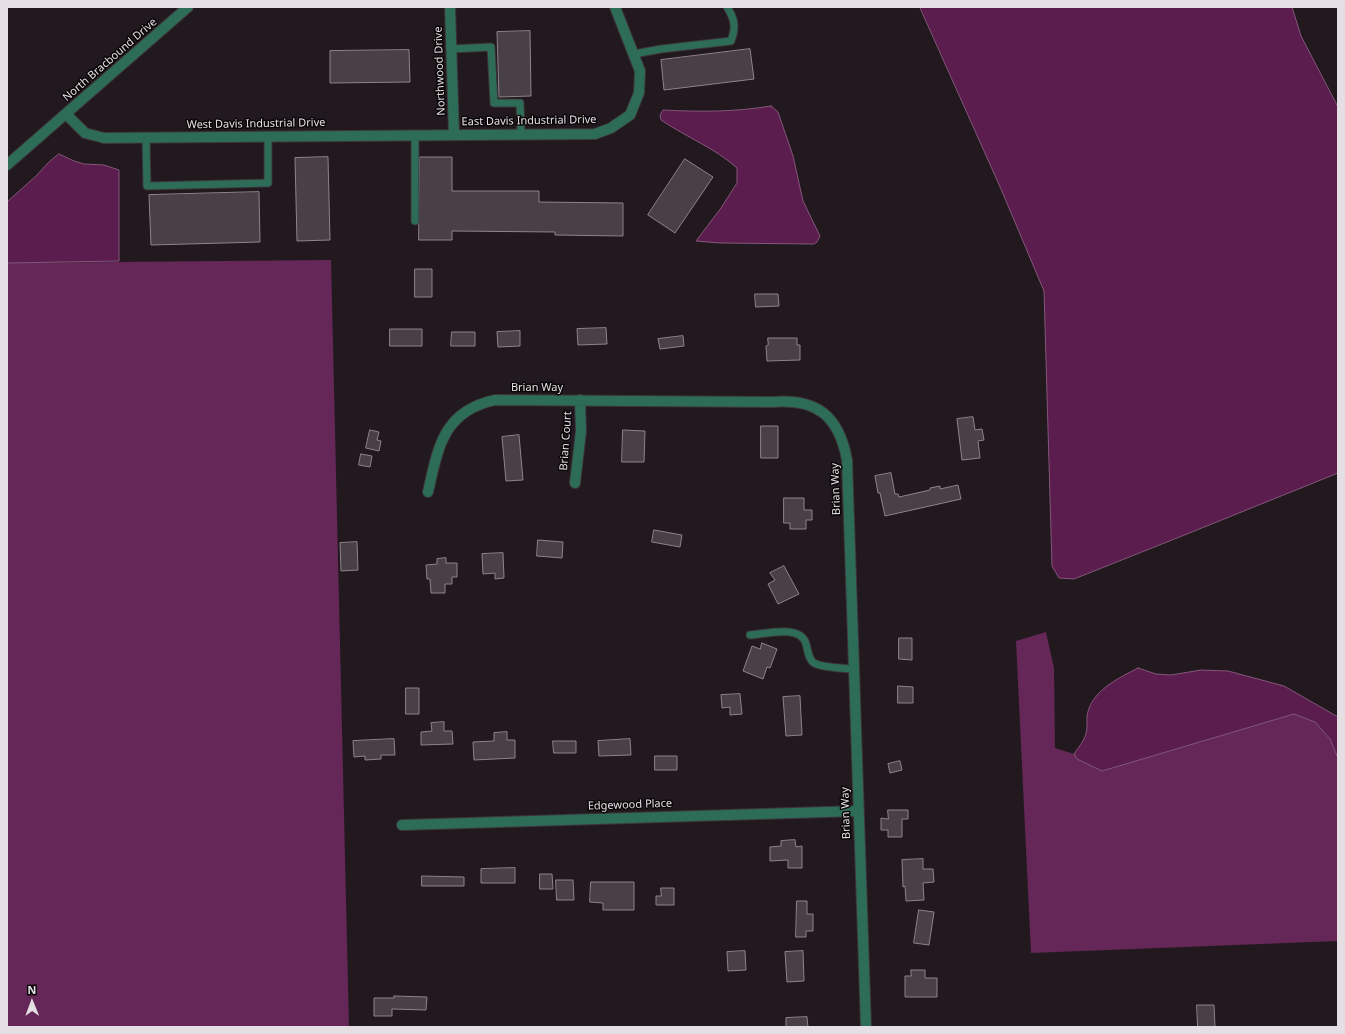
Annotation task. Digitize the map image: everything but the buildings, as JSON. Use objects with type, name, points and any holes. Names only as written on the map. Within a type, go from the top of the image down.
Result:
[{"type":"street","name":"North Bracbound Drive","points":[[7,165],[188,7]]},
{"type":"street","name":"Northwood Drive","points":[[450,7],[454,134]]},
{"type":"street","name":"East Davis Industrial Drive","points":[[454,134],[595,134],[611,128],[630,114],[639,93],[640,71],[615,7]]},
{"type":"street","name":"West Davis Industrial Drive","points":[[66,114],[85,132],[104,138],[454,134]]},
{"type":"street","name":"Brian Way","points":[[428,492],[436,455],[443,437],[452,424],[460,415],[471,408],[482,403],[495,400],[785,401],[809,405],[830,418],[839,431],[847,460],[866,1027]]},
{"type":"street","name":"Brian Court","points":[[575,483],[580,431],[580,400]]},
{"type":"street","name":"Edgewood Place","points":[[402,824],[858,811]]},
{"type":"lane","points":[[634,54],[661,49],[731,41],[735,31],[732,15],[728,7]]},
{"type":"lane","points":[[451,49],[491,47],[494,103],[520,103],[521,134]]},
{"type":"lane","points":[[415,135],[415,221]]},
{"type":"lane","points":[[146,138],[147,186],[268,183],[268,136]]},
{"type":"lane","points":[[750,635],[786,631],[797,633],[806,642],[810,658],[813,662],[818,665],[854,669]]},
{"type":"shaded area","points":[[920,7],[1292,7],[1301,36],[1338,107],[1338,473],[1074,579],[1059,578],[1052,566],[1044,291],[1001,189]]},
{"type":"shaded area","points":[[771,106],[778,112],[793,156],[803,201],[820,236],[817,242],[814,244],[720,243],[696,241],[721,208],[737,183],[737,168],[719,154],[661,120],[660,115],[663,110],[717,111]]},
{"type":"shaded area","points":[[59,154],[84,164],[104,165],[119,170],[119,261],[7,263],[7,202]]},
{"type":"shaded area","points":[[331,260],[349,1027],[7,1027],[7,263]]},
{"type":"shaded area","points":[[1046,632],[1054,668],[1055,748],[1074,754],[1077,759],[1102,771],[1294,714],[1315,722],[1330,739],[1338,758],[1338,941],[1031,953],[1016,641]]},
{"type":"shaded area","points":[[1138,668],[1156,674],[1171,675],[1201,670],[1228,671],[1284,686],[1338,717],[1338,758],[1330,739],[1315,722],[1294,714],[1102,771],[1077,759],[1074,754],[1086,734],[1089,707],[1099,693],[1106,687]]}]
